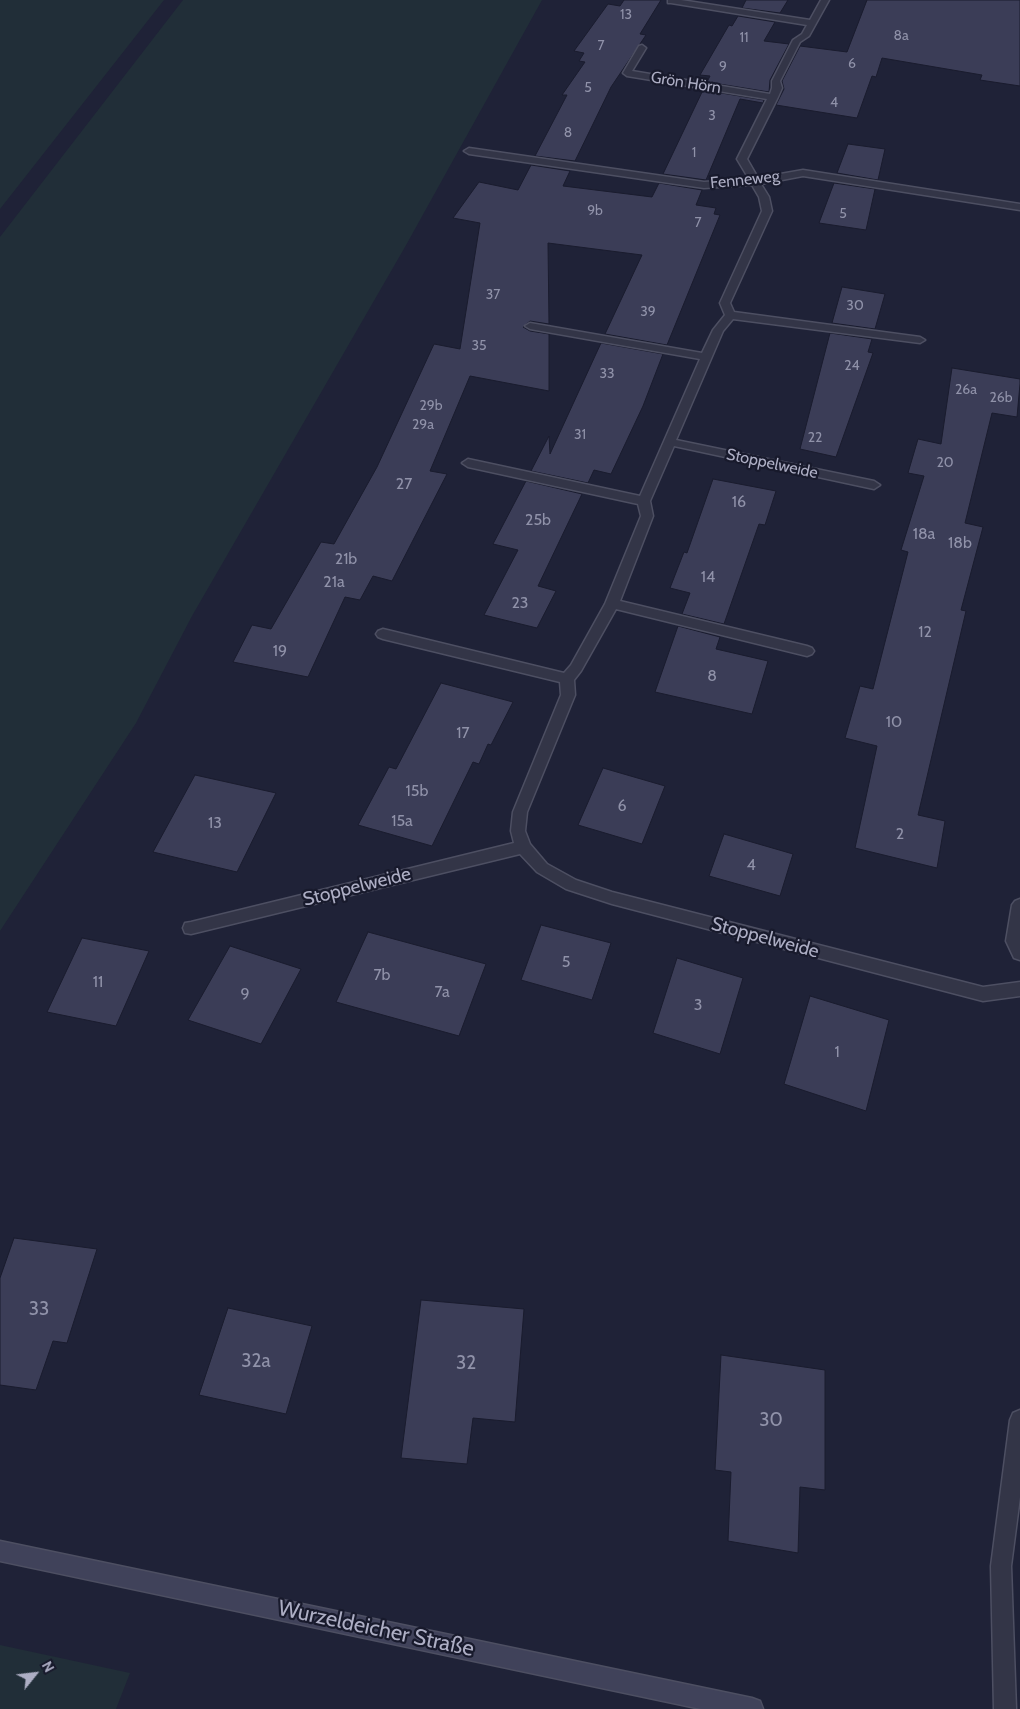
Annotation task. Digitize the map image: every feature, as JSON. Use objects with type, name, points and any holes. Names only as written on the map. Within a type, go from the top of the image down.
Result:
[{"type":"main road","name":"Wurzeldeicher Straße","points":[[0,1551],[752,1709]]},
{"type":"street","points":[[730,315],[725,303],[767,211],[764,197],[742,159],[778,88],[776,81],[797,40],[805,36],[825,0]]},
{"type":"street","points":[[671,1],[812,23]]},
{"type":"street","name":"Grön Hörn","points":[[642,48],[626,73],[773,97]]},
{"type":"street","name":"Fenneweg","points":[[469,151],[704,185],[755,182],[803,173],[1020,207]]},
{"type":"street","points":[[730,315],[920,340]]},
{"type":"street","points":[[523,847],[518,831],[520,812],[568,695],[567,679],[576,668],[612,604],[648,516],[644,501],[705,356],[718,330],[730,315]]},
{"type":"street","points":[[530,326],[705,356]]},
{"type":"street","name":"Stoppelweide","points":[[670,442],[874,485]]},
{"type":"street","points":[[468,463],[644,501]]},
{"type":"street","points":[[612,604],[807,651]]},
{"type":"street","points":[[383,634],[567,679]]},
{"type":"street","name":"Stoppelweide","points":[[191,928],[523,847],[542,868],[571,885],[612,898],[983,994],[1020,989]]},
{"type":"street","points":[[1020,906],[1014,941],[1020,953]]},
{"type":"street","points":[[1005,1709],[1001,1566],[1020,1420]]},
{"type":"shaded area","points":[[0,0],[164,0],[0,209]]},
{"type":"shaded area","points":[[183,0],[542,0],[405,247],[192,616],[136,723],[0,931],[0,237]]},
{"type":"shaded area","points":[[0,1645],[130,1673],[116,1709],[0,1709]]},
{"type":"building","points":[[624,0],[661,0],[640,34],[646,35],[611,87],[575,161],[535,156],[567,95],[562,95],[585,62],[579,61],[584,53],[574,51],[608,4],[620,6]]},
{"type":"building","points":[[746,0],[788,0],[780,13],[742,8]]},
{"type":"building","points":[[867,0],[1020,0],[1020,86],[980,80],[982,75],[882,58],[876,77],[872,76],[857,118],[776,105],[784,89],[782,81],[800,46],[847,52]]},
{"type":"building","points":[[738,16],[775,22],[764,41],[789,44],[770,80],[769,92],[707,82],[710,76],[700,75],[729,25],[732,26]]},
{"type":"building","points":[[703,90],[764,100],[763,103],[740,99],[706,180],[663,174]]},
{"type":"building","points":[[848,144],[885,149],[878,180],[837,173]]},
{"type":"building","points":[[531,165],[570,171],[563,186],[652,197],[659,183],[702,190],[696,205],[716,208],[714,214],[720,215],[667,345],[605,334],[642,255],[548,243],[549,324],[530,321],[523,327],[530,331],[549,334],[549,391],[470,376],[430,471],[447,474],[392,581],[373,576],[360,600],[345,597],[308,677],[233,662],[252,625],[271,629],[321,542],[334,544],[377,467],[434,344],[460,349],[480,223],[453,218],[479,182],[518,190]]},
{"type":"building","points":[[834,183],[875,189],[866,230],[819,223]]},
{"type":"building","points":[[842,287],[885,294],[875,329],[832,323]]},
{"type":"building","points":[[830,333],[872,339],[868,352],[873,353],[836,457],[800,449]]},
{"type":"building","points":[[601,343],[663,354],[643,406],[611,474],[594,470],[588,483],[531,471],[549,436],[550,454]]},
{"type":"building","points":[[952,368],[1020,379],[1020,384],[1017,417],[992,413],[965,523],[983,527],[961,610],[966,611],[918,815],[945,821],[937,868],[855,848],[877,746],[845,738],[860,686],[873,689],[908,552],[901,550],[924,476],[908,473],[918,439],[941,444]]},
{"type":"building","points":[[713,479],[776,491],[765,525],[759,524],[724,624],[682,614],[690,593],[670,588],[684,552],[687,553]]},
{"type":"building","points":[[526,481],[582,494],[538,586],[556,591],[537,628],[484,615],[518,550],[493,544]]},
{"type":"building","points":[[678,626],[720,637],[716,649],[768,661],[752,714],[655,692]]},
{"type":"building","points":[[441,683],[513,702],[491,745],[488,744],[479,764],[473,762],[432,846],[358,825],[389,767],[396,769]]},
{"type":"building","points":[[603,768],[665,786],[642,844],[578,825]]},
{"type":"building","points":[[195,775],[276,793],[237,872],[153,852]]},
{"type":"building","points":[[724,834],[793,854],[780,896],[709,876]]},
{"type":"building","points":[[541,925],[611,943],[592,1000],[521,980]]},
{"type":"building","points":[[368,932],[486,964],[459,1036],[336,1002]]},
{"type":"building","points":[[82,938],[149,951],[116,1026],[47,1012]]},
{"type":"building","points":[[230,946],[301,969],[261,1044],[188,1020]]},
{"type":"building","points":[[677,958],[743,978],[720,1054],[653,1033]]},
{"type":"building","points":[[810,996],[889,1020],[866,1111],[784,1084]]},
{"type":"building","points":[[14,1238],[97,1249],[67,1343],[53,1341],[36,1390],[0,1385],[0,1278]]},
{"type":"building","points":[[421,1300],[524,1309],[515,1422],[473,1418],[467,1464],[401,1458]]},
{"type":"building","points":[[228,1308],[312,1326],[286,1414],[199,1395]]},
{"type":"building","points":[[721,1355],[825,1370],[825,1490],[800,1487],[798,1553],[728,1541],[731,1472],[715,1470]]}]
